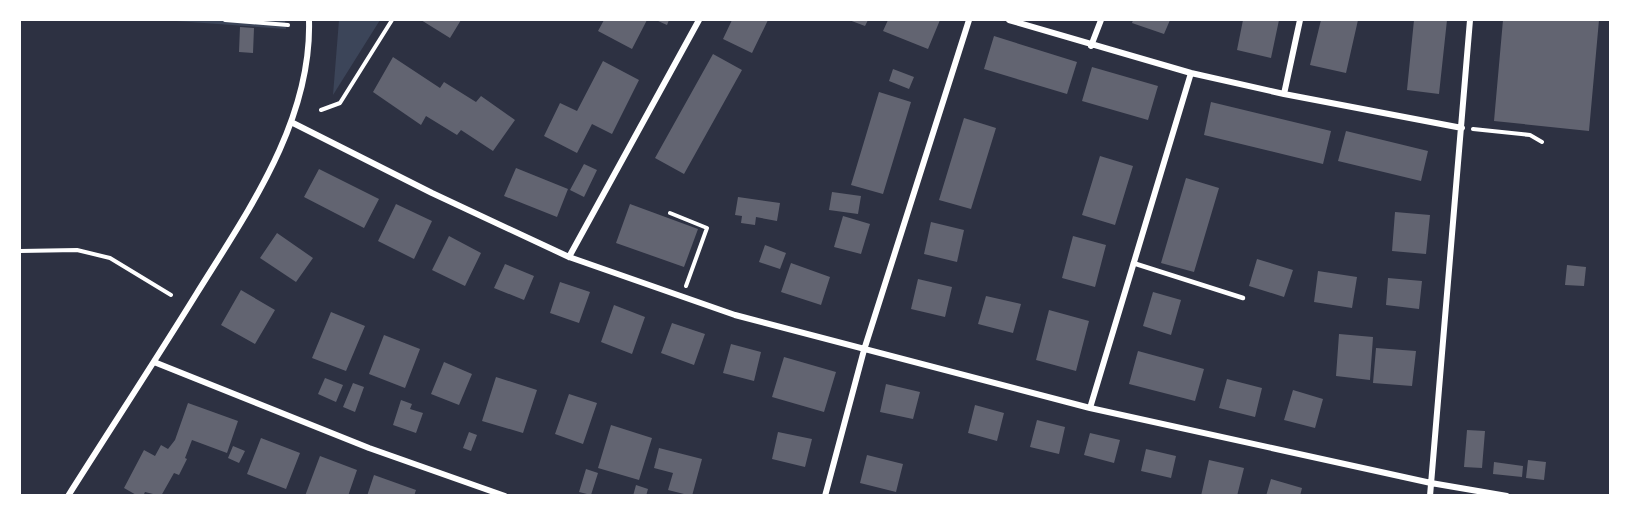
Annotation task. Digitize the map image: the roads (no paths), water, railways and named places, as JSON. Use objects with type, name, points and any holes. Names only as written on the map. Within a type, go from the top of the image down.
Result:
[{"type":"street","points":[[68,495],[266,182],[291,122],[304,69],[309,20]]},
{"type":"street","points":[[569,257],[699,20]]},
{"type":"street","points":[[825,495],[864,350],[969,20]]},
{"type":"street","points":[[1009,20],[1091,46],[1191,73],[1284,94],[1462,128]]},
{"type":"street","points":[[1091,46],[1101,20]]},
{"type":"street","points":[[1284,94],[1300,20]]},
{"type":"street","points":[[1430,495],[1470,20]]},
{"type":"street","points":[[1090,408],[1191,73]]},
{"type":"street","points":[[291,122],[432,193],[569,257],[735,315],[1090,408],[1431,483],[1507,495]]},
{"type":"street","points":[[154,362],[369,448],[505,495]]},
{"type":"lane","points":[[1133,263],[1243,298]]}]
